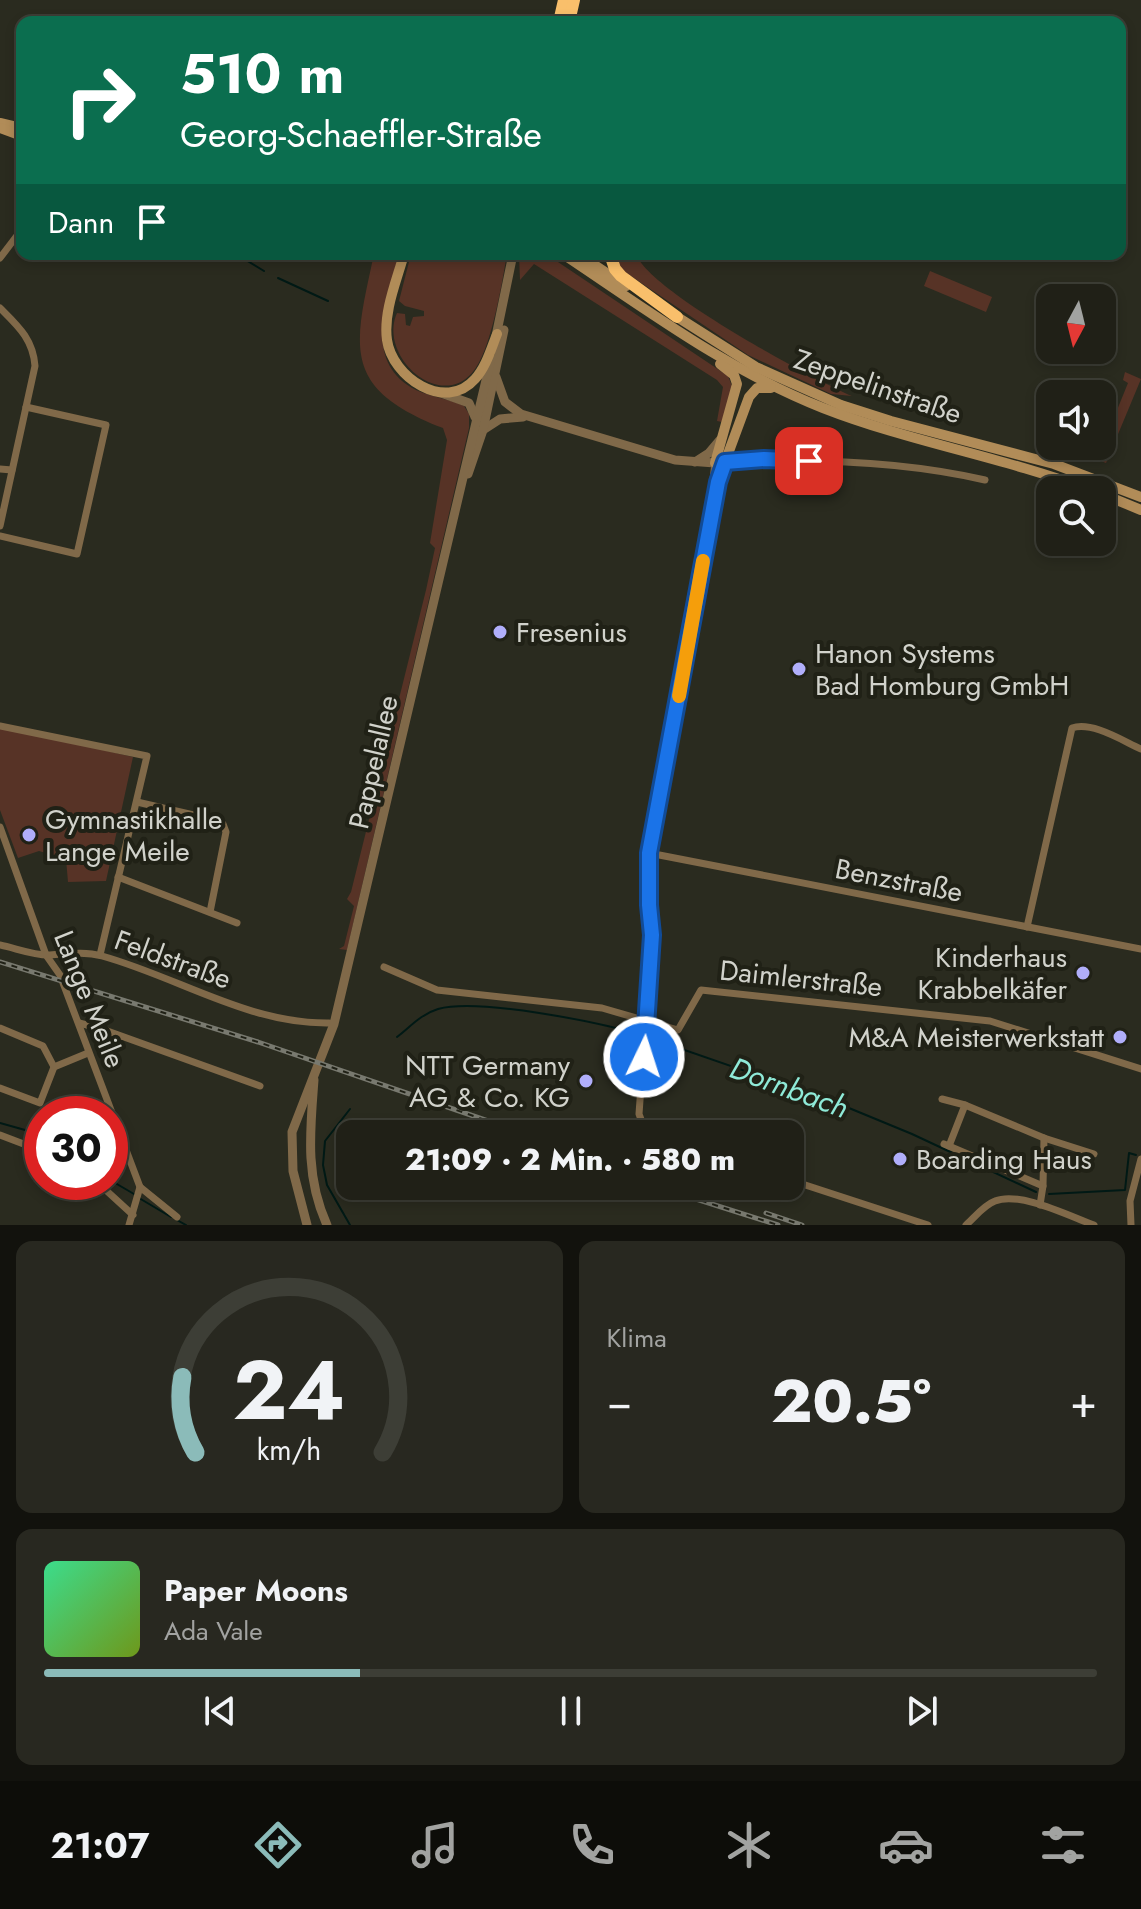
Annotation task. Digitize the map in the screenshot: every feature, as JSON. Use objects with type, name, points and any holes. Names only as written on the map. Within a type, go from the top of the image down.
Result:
[{"type":"highway","points":[[612,260],[621,276],[677,317]]},
{"type":"main road","points":[[403,260],[387,323],[388,347],[394,362],[408,378],[439,392],[465,387],[477,378],[497,334]]},
{"type":"main road","name":"Zeppelinstraße","points":[[572,260],[715,354],[781,390],[853,419],[1043,476]]},
{"type":"main road","name":"Zeppelinstraße","points":[[588,260],[756,367],[841,405],[902,425],[1054,464],[1141,497]]},
{"type":"main road","points":[[654,315],[734,375],[737,384],[720,463]]},
{"type":"main road","points":[[720,463],[753,392],[761,387],[781,390]]},
{"type":"main road","points":[[1116,500],[1141,510]]},
{"type":"street","points":[[0,258],[16,237]]},
{"type":"street","name":"Pappelallee","points":[[324,1047],[334,1024],[514,260]]},
{"type":"street","name":"Pappelallee","points":[[450,531],[483,430],[496,374],[514,260]]},
{"type":"street","points":[[0,308],[27,336],[34,353],[35,371],[0,526]]},
{"type":"street","points":[[496,374],[505,402],[530,418],[675,460],[720,463],[781,459],[934,470],[985,480]]},
{"type":"street","points":[[439,392],[469,403],[475,420]]},
{"type":"street","points":[[0,536],[77,554],[106,425],[26,407]]},
{"type":"street","points":[[483,430],[510,416],[530,418]]},
{"type":"street","points":[[692,463],[709,453],[724,434]]},
{"type":"street","points":[[641,1120],[639,1114],[652,935],[649,853],[720,463]]},
{"type":"street","points":[[0,469],[12,470]]},
{"type":"street","points":[[1027,927],[1072,728],[1077,725],[1091,728],[1141,749]]},
{"type":"street","points":[[0,726],[147,756],[100,955]]},
{"type":"street","points":[[137,802],[223,824],[226,832],[210,912]]},
{"type":"street","name":"Lange Meile","points":[[1,833],[46,955],[60,975],[79,1023],[140,1189],[177,1217]]},
{"type":"street","name":"Benzstraße","points":[[649,853],[1141,949]]},
{"type":"street","points":[[118,877],[237,923]]},
{"type":"street","name":"Feldstraße","points":[[0,945],[46,955],[68,952],[100,955],[278,1020],[329,1023]]},
{"type":"street","name":"Daimlerstraße","points":[[384,967],[437,990],[602,1008],[678,1030],[701,990],[990,1021],[1141,1069]]},
{"type":"street","name":"Pappelallee","points":[[315,1077],[337,1003]]},
{"type":"street","points":[[79,1023],[260,1086]]},
{"type":"street","points":[[0,1028],[43,1046],[54,1067]]},
{"type":"street","points":[[0,1088],[40,1103],[54,1067],[88,1053]]},
{"type":"street","points":[[307,1225],[297,1195],[291,1143],[296,1117],[315,1077]]},
{"type":"street","points":[[315,1077],[309,1136],[310,1169],[316,1199],[327,1225]]},
{"type":"street","points":[[942,1099],[1094,1154]]},
{"type":"street","points":[[965,1105],[947,1145],[1043,1186]]},
{"type":"street","points":[[0,1135],[24,1144]]},
{"type":"street","points":[[1040,1205],[1044,1138]]},
{"type":"street","points":[[1131,1225],[1130,1201],[1141,1159]]},
{"type":"street","points":[[804,1185],[928,1225]]},
{"type":"street","points":[[129,1225],[140,1189]]},
{"type":"street","points":[[966,1225],[997,1200],[1011,1198],[1094,1225]]},
{"type":"street","points":[[120,1200],[134,1211]]},
{"type":"shaded area","points":[[373,260],[397,260],[382,328],[388,363],[399,378],[416,390],[464,406],[469,414],[469,428],[347,950],[339,949],[344,946],[354,906],[347,899],[426,590],[435,548],[430,543],[447,440],[443,428],[410,413],[386,397],[371,380],[362,361],[362,315]]},
{"type":"shaded area","points":[[409,260],[506,260],[485,350],[472,373],[458,383],[443,386],[428,382],[403,360],[393,329],[397,313],[405,314],[406,325],[410,326],[413,317],[424,316],[424,311],[405,306],[399,301]]},
{"type":"shaded area","points":[[519,260],[555,260],[728,376],[732,386],[722,422],[717,421],[723,387],[717,380],[534,264],[520,280]]},
{"type":"shaded area","points":[[617,260],[640,260],[669,289],[699,310],[769,353],[852,396],[831,394],[748,355],[622,270]]},
{"type":"shaded area","points":[[930,271],[992,297],[986,312],[924,286]]},
{"type":"shaded area","points":[[1125,372],[1141,379],[1116,439],[1116,413],[1128,383],[1123,380]]},
{"type":"shaded area","points":[[0,726],[133,757],[106,881],[68,882],[66,859],[39,851],[18,858],[0,810]]},
{"type":"waterway","points":[[246,260],[264,271]]},
{"type":"waterway","points":[[278,278],[328,301]]},
{"type":"waterway","name":"Dornbach","points":[[397,1037],[426,1014],[457,1006],[539,1013],[641,1035]]},
{"type":"waterway","name":"Dornbach","points":[[647,1037],[832,1101],[912,1134],[1036,1192]]},
{"type":"waterway","name":"Dornbach","points":[[350,1109],[325,1141],[323,1165],[327,1185],[350,1225]]},
{"type":"waterway","name":"Dornbach","points":[[0,1123],[24,1130]]},
{"type":"waterway","name":"Dornbach","points":[[1049,1194],[1125,1190],[1129,1153],[1136,1155]]},
{"type":"waterway","name":"Dornbach","points":[[128,1190],[134,1194]]},
{"type":"waterway","name":"Dornbach","points":[[139,1198],[171,1217]]},
{"type":"waterway","name":"Dornbach","points":[[177,1220],[186,1225]]},
{"type":"railway","points":[[0,962],[258,1042],[485,1120]]},
{"type":"railway","points":[[699,1200],[778,1225]]},
{"type":"railway","points":[[766,1213],[802,1225]]},
{"type":"slow traffic","points":[[679,696],[703,561]]},
{"type":"place","name":"Fresenius","points":[[500,632]]},
{"type":"place","name":"Hanon Systems Bad Homburg GmbH","points":[[799,669]]},
{"type":"place","name":"Gymnastikhalle Lange Meile","points":[[29,835]]},
{"type":"place","name":"Kinderhaus Krabbelkäfer","points":[[1083,973]]},
{"type":"place","name":"M&A Meisterwerkstatt","points":[[1120,1037]]},
{"type":"place","name":"NTT Germany AG & Co. KG","points":[[586,1081]]},
{"type":"place","name":"Boarding Haus","points":[[900,1159]]},
{"type":"route","points":[[644,1057],[652,935],[649,853],[718,482],[725,462],[764,459],[809,461]]}]
